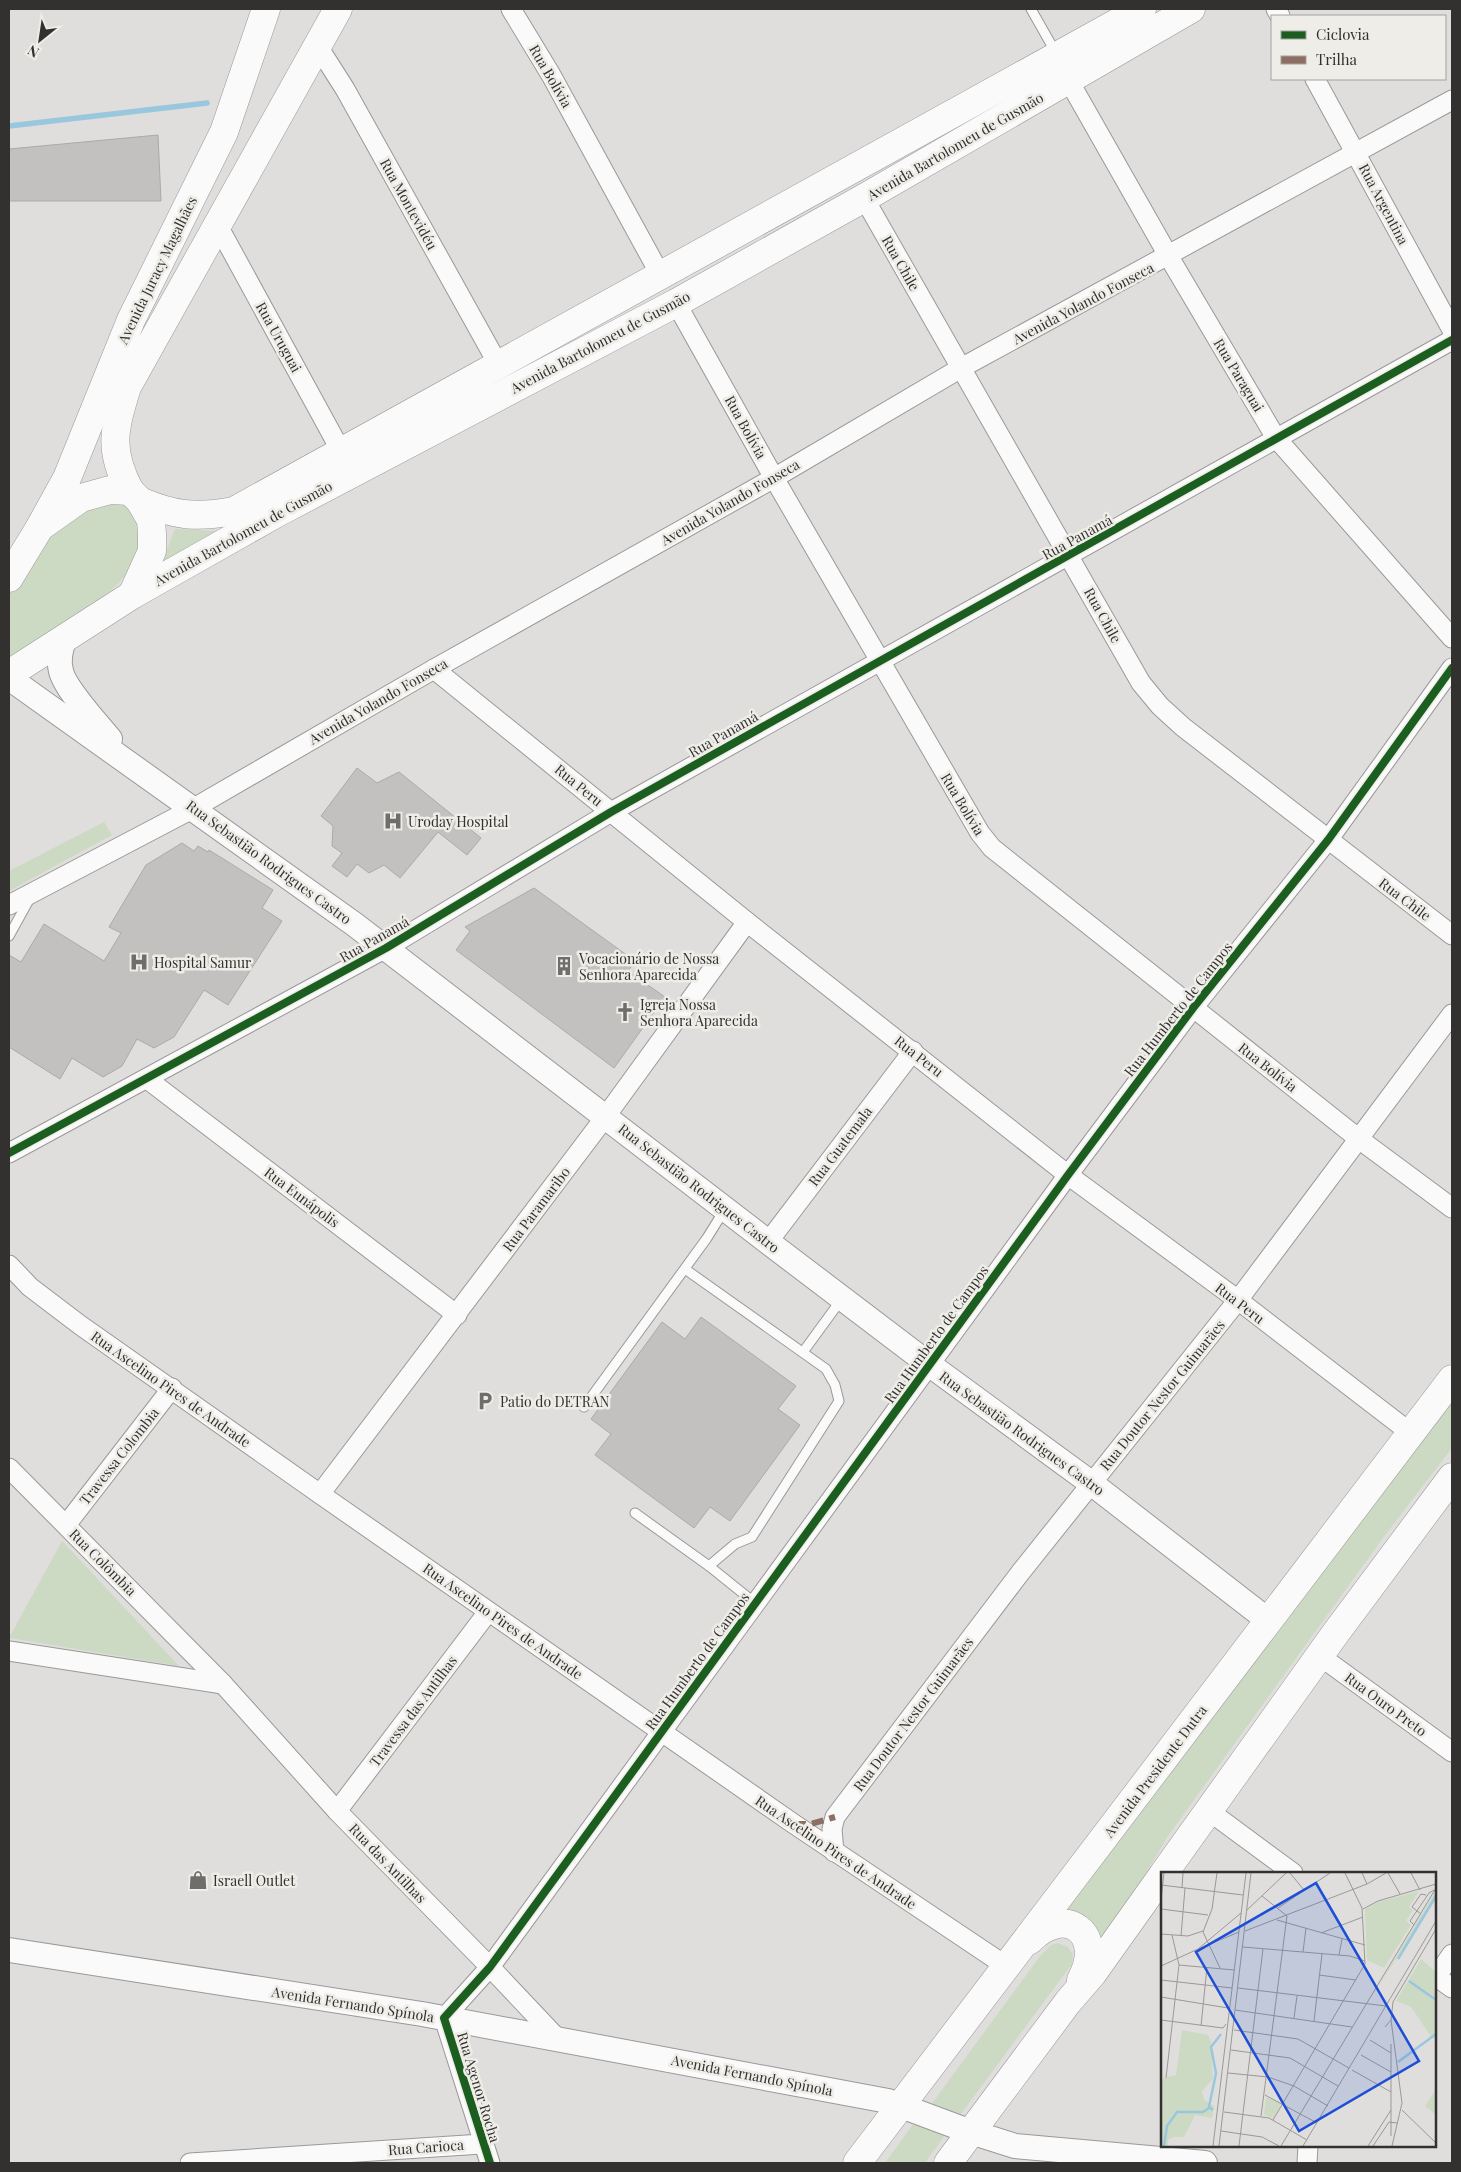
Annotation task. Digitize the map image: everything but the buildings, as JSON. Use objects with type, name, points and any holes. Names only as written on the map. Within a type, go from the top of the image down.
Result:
[{"type":"main road","name":"Avenida Juracy Magalhães","points":[[9,578],[67,478],[131,320],[224,132],[266,9]]},
{"type":"main road","name":"Avenida Juracy Magalhães","points":[[132,595],[152,551],[151,520],[119,471],[115,457],[116,423],[127,387],[216,224],[338,9]]},
{"type":"main road","name":"Avenida Bartolomeu de Gusmão","points":[[135,496],[166,512],[190,516],[234,511],[1142,9]]},
{"type":"main road","name":"Avenida Bartolomeu de Gusmão","points":[[9,676],[132,595],[277,513],[676,303],[1069,81],[1191,9]]},
{"type":"main road","points":[[40,527],[81,498],[110,490],[135,496]]},
{"type":"main road","name":"Avenida Presidente Dutra","points":[[857,2163],[902,2107],[1012,1958],[1452,1379]]},
{"type":"main road","points":[[1165,1872],[1452,1476]]},
{"type":"main road","points":[[948,2163],[1068,2002],[1093,1973],[1161,1878]]},
{"type":"main road","points":[[1012,1958],[1040,1930],[1050,1925],[1062,1923],[1079,1929],[1089,1941],[1089,1957],[1084,1976],[1068,2002]]},
{"type":"street","name":"Rua Bolívia","points":[[511,9],[551,75],[662,276]]},
{"type":"street","name":"Rua Montevidéu","points":[[317,45],[345,89],[498,364]]},
{"type":"street","name":"Rua Argentina","points":[[1316,80],[1452,330]]},
{"type":"street","name":"Rua Paraguai","points":[[1069,81],[1168,256],[1276,438],[1452,638]]},
{"type":"street","name":"Avenida Yolando Fonseca","points":[[9,905],[194,808],[434,669],[774,478],[961,368],[1452,100]]},
{"type":"street","name":"Rua Chile","points":[[864,198],[1141,683],[1160,706],[1183,727],[1452,935]]},
{"type":"street","name":"Rua Uruguai","points":[[216,224],[341,451]]},
{"type":"street","name":"Rua Bolívia","points":[[676,303],[774,478],[980,833],[992,848],[1359,1139],[1452,1208]]},
{"type":"street","name":"Rua Panamá","points":[[9,1153],[386,948],[611,812],[880,659],[1070,556],[1452,340]]},
{"type":"street","name":"Rua Sebastião Rodrigues Castro","points":[[64,639],[59,656],[61,672],[75,694],[126,760]]},
{"type":"street","name":"Rua Humberto de Campos","points":[[444,2018],[490,1966],[1068,1175],[1193,1008],[1328,840],[1452,668]]},
{"type":"street","name":"Rua Peru","points":[[434,669],[747,922],[1068,1175],[1238,1300],[1412,1434]]},
{"type":"street","name":"Rua Sebastião Rodrigues Castro","points":[[9,676],[386,948],[768,1242],[930,1365],[1091,1483],[1269,1621]]},
{"type":"street","name":"Rua Paramaribo","points":[[320,1494],[606,1116],[747,922]]},
{"type":"street","name":"Rua Doutor Nestor Guimarães","points":[[834,1852],[832,1840],[835,1817],[1091,1483],[1238,1300],[1452,1014]]},
{"type":"street","name":"Rua Guatemala","points":[[768,1242],[912,1051]]},
{"type":"street","name":"Rua Eunápolis","points":[[147,1079],[457,1315]]},
{"type":"street","name":"Rua Ascelino Pires de Andrade","points":[[9,1265],[30,1287],[320,1494],[488,1612],[662,1730],[834,1852],[1012,1958]]},
{"type":"street","name":"Travessa Colombia","points":[[66,1525],[172,1388]]},
{"type":"street","name":"Rua Colômbia","points":[[9,1468],[196,1656]]},
{"type":"street","name":"Travessa das Antilhas","points":[[338,1810],[488,1612]]},
{"type":"street","points":[[9,1651],[223,1684]]},
{"type":"street","points":[[184,1678],[196,1656]]},
{"type":"street","name":"Rua das Antilhas","points":[[196,1656],[338,1810],[490,1966],[557,2038]]},
{"type":"street","name":"Rua Ouro Preto","points":[[1320,1656],[1452,1752]]},
{"type":"street","points":[[1209,1811],[1292,1872]]},
{"type":"street","name":"Avenida Fernando Spínola","points":[[9,1950],[444,2018],[888,2101],[1015,2146],[1205,2163]]},
{"type":"street","points":[[1436,1976],[1452,1954]]},
{"type":"street","points":[[1436,1978],[1452,1988]]},
{"type":"street","name":"Rua Agenor Rocha","points":[[444,2018],[482,2144],[490,2163]]},
{"type":"street","name":"Rua Carioca","points":[[190,2163],[482,2144]]},
{"type":"street","points":[[1307,2163],[1308,2147]]},
{"type":"lane","points":[[1031,9],[1058,55]]},
{"type":"lane","points":[[9,936],[34,891]]},
{"type":"lane","points":[[584,1407],[685,1269],[725,1209]]},
{"type":"lane","points":[[685,1269],[826,1369],[835,1385],[839,1401],[752,1537],[735,1544],[709,1566]]},
{"type":"lane","points":[[803,1352],[842,1298]]},
{"type":"lane","points":[[635,1513],[709,1566],[755,1603]]},
{"type":"green space","points":[[108,497],[130,507],[138,521],[140,529],[139,549],[130,569],[114,588],[94,605],[9,659],[9,592],[40,544],[65,521]]},
{"type":"green space","points":[[175,529],[221,531],[162,562]]},
{"type":"green space","points":[[104,822],[112,835],[9,891],[9,871]]},
{"type":"green space","points":[[1452,1399],[1452,1448],[1383,1538],[1168,1836],[1102,1947],[1058,1910]]},
{"type":"green space","points":[[62,1541],[179,1666],[9,1638]]},
{"type":"green space","points":[[1058,1943],[1068,1947],[1073,1955],[1072,1964],[958,2118],[930,2106],[1040,1956],[1051,1945]]},
{"type":"green space","points":[[914,2123],[945,2135],[925,2163],[885,2163]]},
{"type":"waterway","points":[[9,126],[207,103]]},
{"type":"marked path","points":[[794,1824],[811,1824],[835,1817]]},
{"type":"cycle path","points":[[9,1153],[386,948],[611,812],[1452,340]]},
{"type":"cycle path","points":[[490,2163],[444,2018],[490,1967],[1068,1175],[1193,1008],[1328,840],[1452,668]]},
{"type":"place","name":"Uroday Hospital","points":[[393,821]]},
{"type":"place","name":"Hospital Samur","points":[[139,962]]},
{"type":"place","name":"Vocacionário de Nossa Senhora Aparecida","points":[[564,966]]},
{"type":"place","name":"Igreja Nossa Senhora Aparecida","points":[[625,1012]]},
{"type":"place","name":"Patio do DETRAN","points":[[485,1401]]},
{"type":"place","name":"Israell Outlet","points":[[198,1880]]}]
